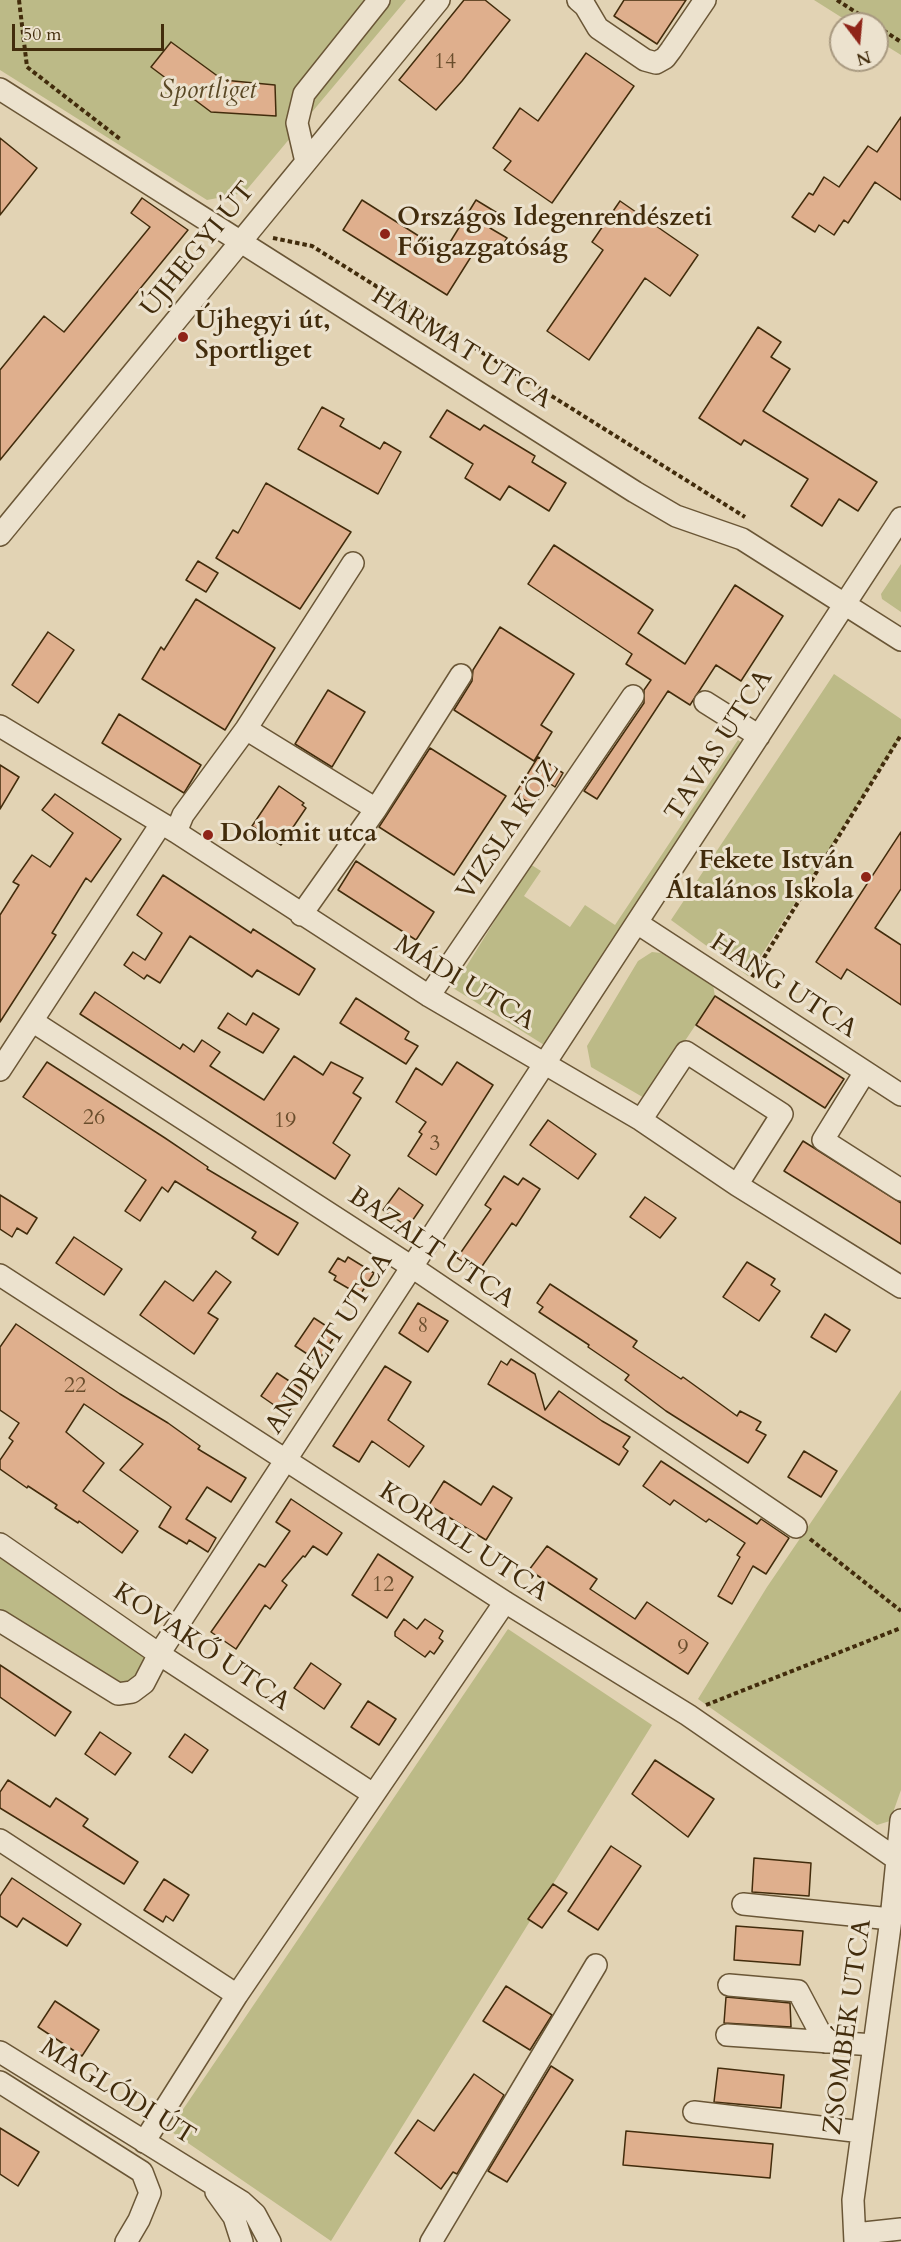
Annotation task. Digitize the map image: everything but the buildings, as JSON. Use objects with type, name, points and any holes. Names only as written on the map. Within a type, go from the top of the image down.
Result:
[{"type":"street","points":[[306,162],[297,123],[304,94],[379,0]]},
{"type":"street","name":"ÚJHEGYI ÚT","points":[[0,535],[439,0]]},
{"type":"street","points":[[578,0],[585,6],[598,28],[645,60],[656,63],[664,58],[705,0]]},
{"type":"street","name":"HARMAT UTCA","points":[[0,88],[245,237],[635,492],[676,516],[742,539],[851,596],[901,640]]},
{"type":"street","name":"TAVAS UTCA","points":[[545,1063],[901,518]]},
{"type":"street","points":[[0,1070],[168,828],[183,815],[246,729],[353,563]]},
{"type":"street","points":[[301,915],[376,809],[461,675]]},
{"type":"street","name":"VIZSLA KÖZ","points":[[429,996],[633,696]]},
{"type":"street","points":[[705,702],[759,736]]},
{"type":"street","name":"MÁDI UTCA","points":[[0,726],[168,828],[429,996],[641,1120],[737,1185],[901,1287]]},
{"type":"street","points":[[246,729],[376,809]]},
{"type":"street","name":"HANG UTCA","points":[[637,923],[901,1095]]},
{"type":"street","name":"BAZALT UTCA","points":[[32,1022],[412,1267],[796,1527]]},
{"type":"street","points":[[641,1120],[686,1052],[782,1114],[737,1185]]},
{"type":"street","name":"ANDEZIT UTCA","points":[[0,1621],[107,1689],[124,1695],[139,1689],[159,1654],[545,1063]]},
{"type":"street","points":[[865,1072],[823,1140],[901,1190]]},
{"type":"street","name":"KORALL UTCA","points":[[0,1275],[505,1602],[688,1715],[899,1860]]},
{"type":"street","name":"KOVAKŐ UTCA","points":[[0,1544],[159,1654],[373,1794]]},
{"type":"street","points":[[144,2142],[237,1995],[505,1602]]},
{"type":"street","name":"ZSOMBÉK UTCA","points":[[855,2238],[853,2200],[899,1860],[901,1820]]},
{"type":"street","points":[[0,1840],[237,1995]]},
{"type":"street","points":[[743,1904],[891,1919]]},
{"type":"street","points":[[431,2242],[596,1965]]},
{"type":"street","points":[[729,1985],[798,1991],[825,2042]]},
{"type":"street","points":[[727,2035],[874,2045]]},
{"type":"street","name":"MAGLÓDI ÚT","points":[[0,2052],[242,2202],[255,2214],[270,2242]]},
{"type":"street","points":[[0,2082],[142,2172],[150,2193],[139,2220],[126,2242]]},
{"type":"street","points":[[694,2112],[862,2132]]},
{"type":"street","name":"MAGLÓDI ÚT","points":[[205,2181],[230,2209],[242,2242]]},
{"type":"street","points":[[855,2238],[901,2229]]},
{"type":"path","points":[[19,0],[27,67],[122,140]]},
{"type":"path","points":[[837,0],[855,12]]},
{"type":"path","points":[[245,237],[312,246],[752,521]]},
{"type":"path","points":[[742,992],[901,735]]},
{"type":"path","points":[[796,1527],[901,1611]]},
{"type":"path","points":[[688,1715],[704,1706],[901,1628]]},
{"type":"green space","name":"Sportliget","points":[[0,0],[406,0],[244,193],[207,200],[0,70]]},
{"type":"green space","points":[[814,0],[901,0],[901,55],[889,48],[889,12],[833,12]]},
{"type":"green space","points":[[901,564],[901,612],[882,599],[881,594]]},
{"type":"green space","points":[[834,674],[901,719],[901,737],[748,976],[671,920]]},
{"type":"green space","points":[[738,740],[747,747],[549,1048],[453,988],[530,864],[541,871],[524,896],[570,927],[585,905],[615,925]]},
{"type":"green space","points":[[652,952],[661,953],[713,985],[715,996],[646,1099],[591,1067],[587,1046],[638,961]]},
{"type":"green space","points":[[901,1390],[901,1790],[890,1821],[877,1825],[698,1699],[767,1587]]},
{"type":"green space","points":[[0,1557],[153,1661],[142,1681],[117,1685],[0,1610]]},
{"type":"green space","points":[[508,1629],[652,1725],[331,2241],[169,2130]]},
{"type":"place","name":"Országos Idegenrendészeti Főigazgatóság","points":[[385,234]]},
{"type":"place","name":"Újhegyi út, Sportliget","points":[[183,337]]},
{"type":"place","name":"Dolomit utca","points":[[208,835]]},
{"type":"place","name":"Fekete István Általános Iskola","points":[[866,877]]}]
